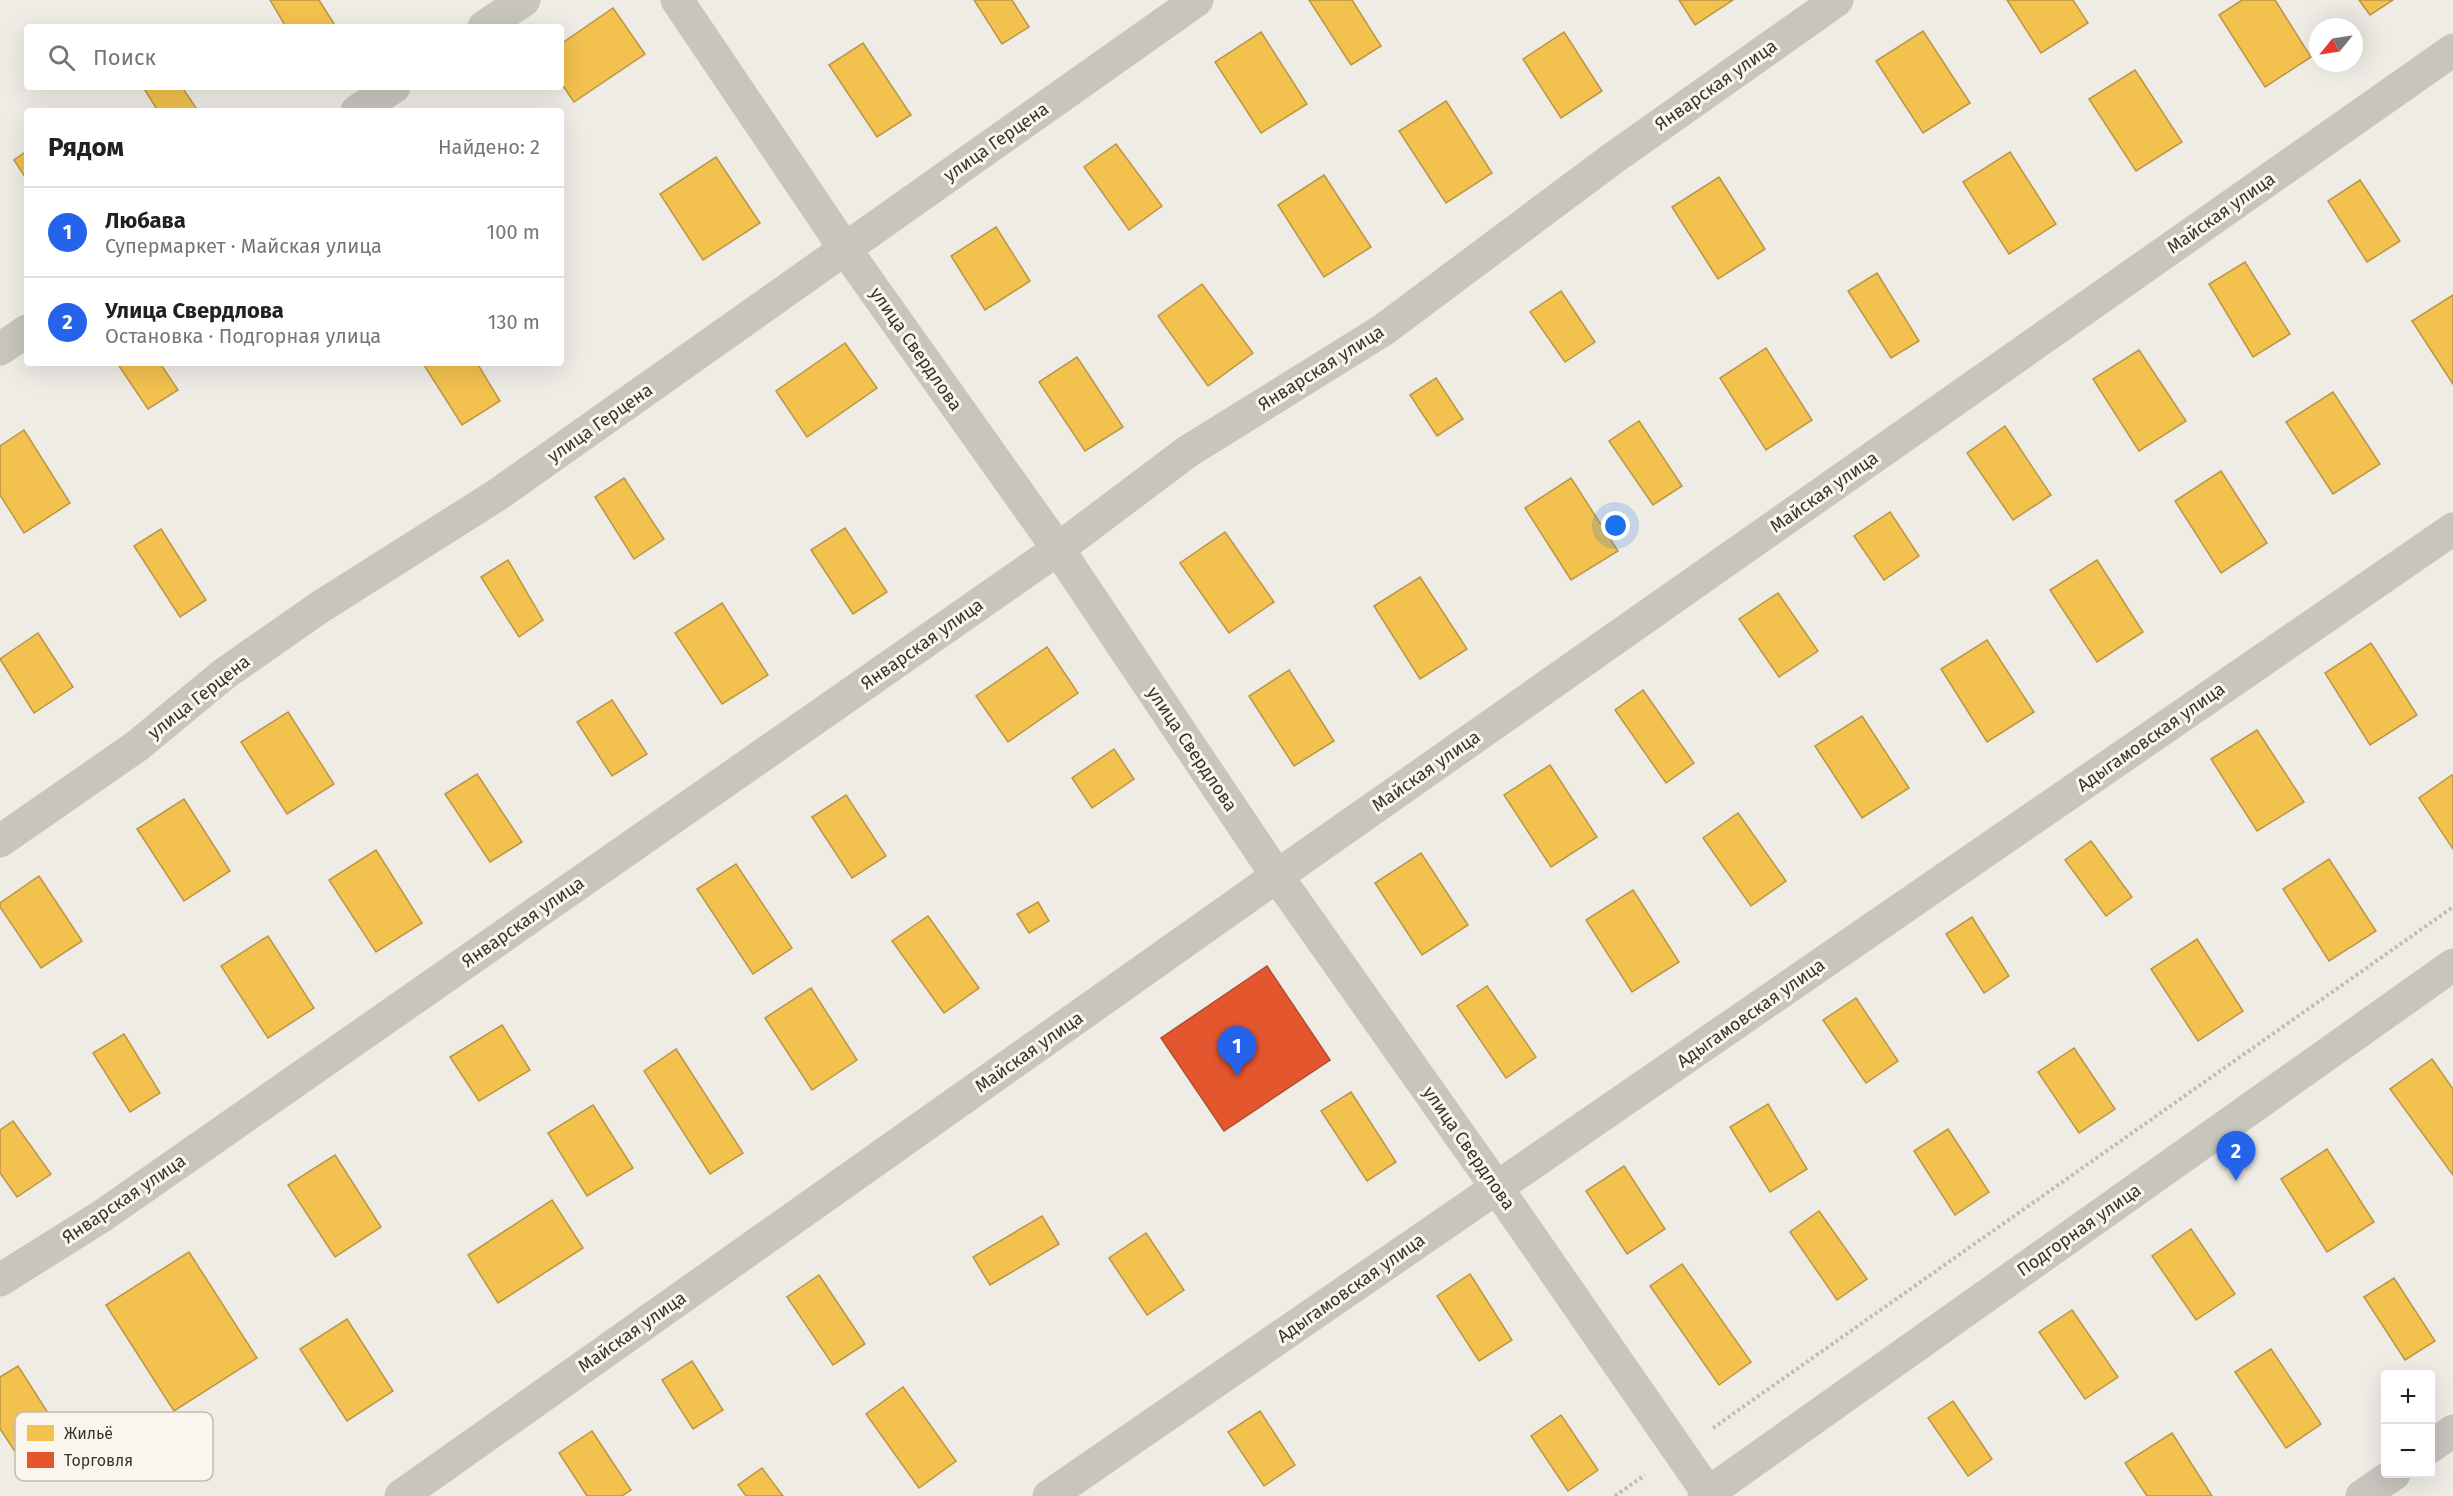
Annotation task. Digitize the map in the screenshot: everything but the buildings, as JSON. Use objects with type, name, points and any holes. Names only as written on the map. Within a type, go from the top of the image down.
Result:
[{"type":"street","points":[[488,24],[524,0]]},
{"type":"street","name":"улица Свердлова","points":[[677,0],[845,249],[1058,549],[1277,876],[1497,1188],[1707,1495]]},
{"type":"street","name":"улица Герцена","points":[[0,841],[136,746],[224,674],[291,627],[497,495],[1197,0]]},
{"type":"street","name":"Январская улица","points":[[0,1280],[122,1202],[1058,549],[1187,452],[1383,330],[1612,159],[1837,0]]},
{"type":"street","name":"Майская улица","points":[[401,1496],[1277,876],[2453,50]]},
{"type":"street","points":[[362,108],[388,90]]},
{"type":"street","points":[[0,349],[24,333]]},
{"type":"street","name":"Адыгамовская улица","points":[[1049,1496],[2453,530]]},
{"type":"street","name":"Подгорная улица","points":[[1707,1495],[2453,965]]},
{"type":"street","points":[[2435,1444],[2453,1431]]},
{"type":"street","points":[[2362,1496],[2387,1478]]},
{"type":"path","points":[[1615,1496],[2453,907]]},
{"type":"place","name":"Любава","points":[[1237,1076]]},
{"type":"place","name":"Улица Свердлова","points":[[2236,1181]]}]
